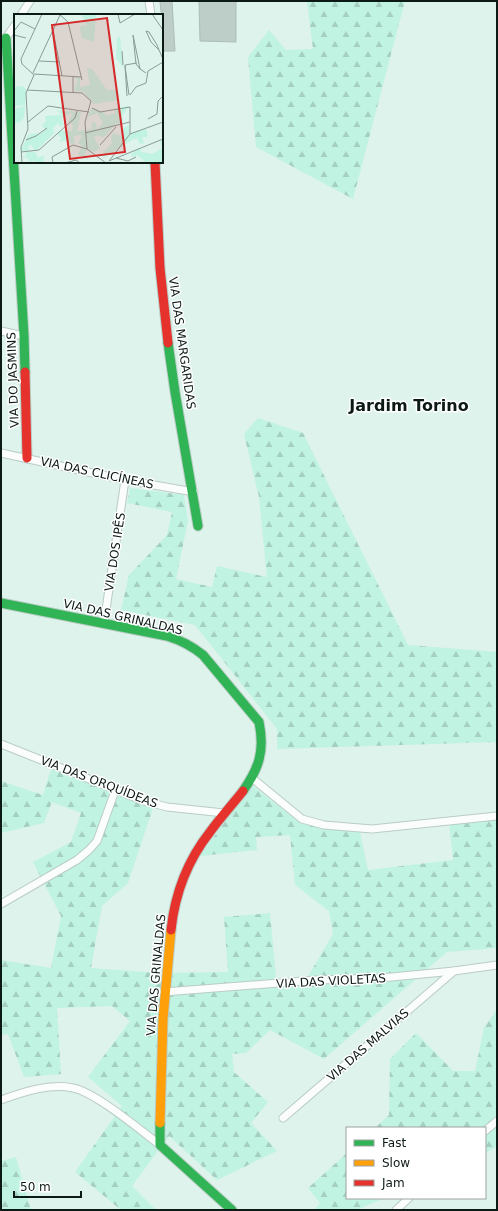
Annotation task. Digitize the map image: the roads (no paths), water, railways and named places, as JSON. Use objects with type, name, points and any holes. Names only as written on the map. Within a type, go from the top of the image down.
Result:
[{"type":"street","points":[[22,14],[30,1]]},
{"type":"street","points":[[149,1],[151,14]]},
{"type":"street","points":[[4,42],[14,27]]},
{"type":"street","name":"VIA DO JASMINS","points":[[4,42],[24,336],[27,458]]},
{"type":"street","name":"VIA DAS MARGARIDAS","points":[[155,163],[156,214],[162,299],[172,375],[194,492],[198,526]]},
{"type":"street","points":[[1,331],[24,336]]},
{"type":"street","name":"VIA DAS CLICÍNEAS","points":[[1,453],[126,480],[194,492]]},
{"type":"street","name":"VIA DOS IPÊS","points":[[104,623],[126,480]]},
{"type":"street","name":"VIA DAS GRINALDAS","points":[[1,603],[181,640],[203,655],[258,722],[262,732],[263,744],[261,759],[252,778],[198,848],[180,885],[172,920],[164,992],[160,1070],[160,1145]]},
{"type":"street","name":"VIA DAS ORQUÍDEAS","points":[[1,744],[115,790],[167,807],[224,813]]},
{"type":"street","points":[[252,778],[302,819],[324,825],[372,829],[497,816]]},
{"type":"street","points":[[1,904],[77,860],[90,850],[97,841],[115,790]]},
{"type":"street","name":"VIA DAS VIOLETAS","points":[[164,992],[316,980],[381,978],[497,965]]},
{"type":"street","name":"VIA DAS MALVIAS","points":[[283,1118],[454,971]]},
{"type":"street","points":[[1,1100],[41,1088],[74,1088],[87,1093],[160,1145],[232,1210]]},
{"type":"street","points":[[486,1131],[497,1121]]},
{"type":"street","points":[[396,1210],[408,1199]]},
{"type":"district","name":"Jardim Torino","points":[[409,405]]}]
